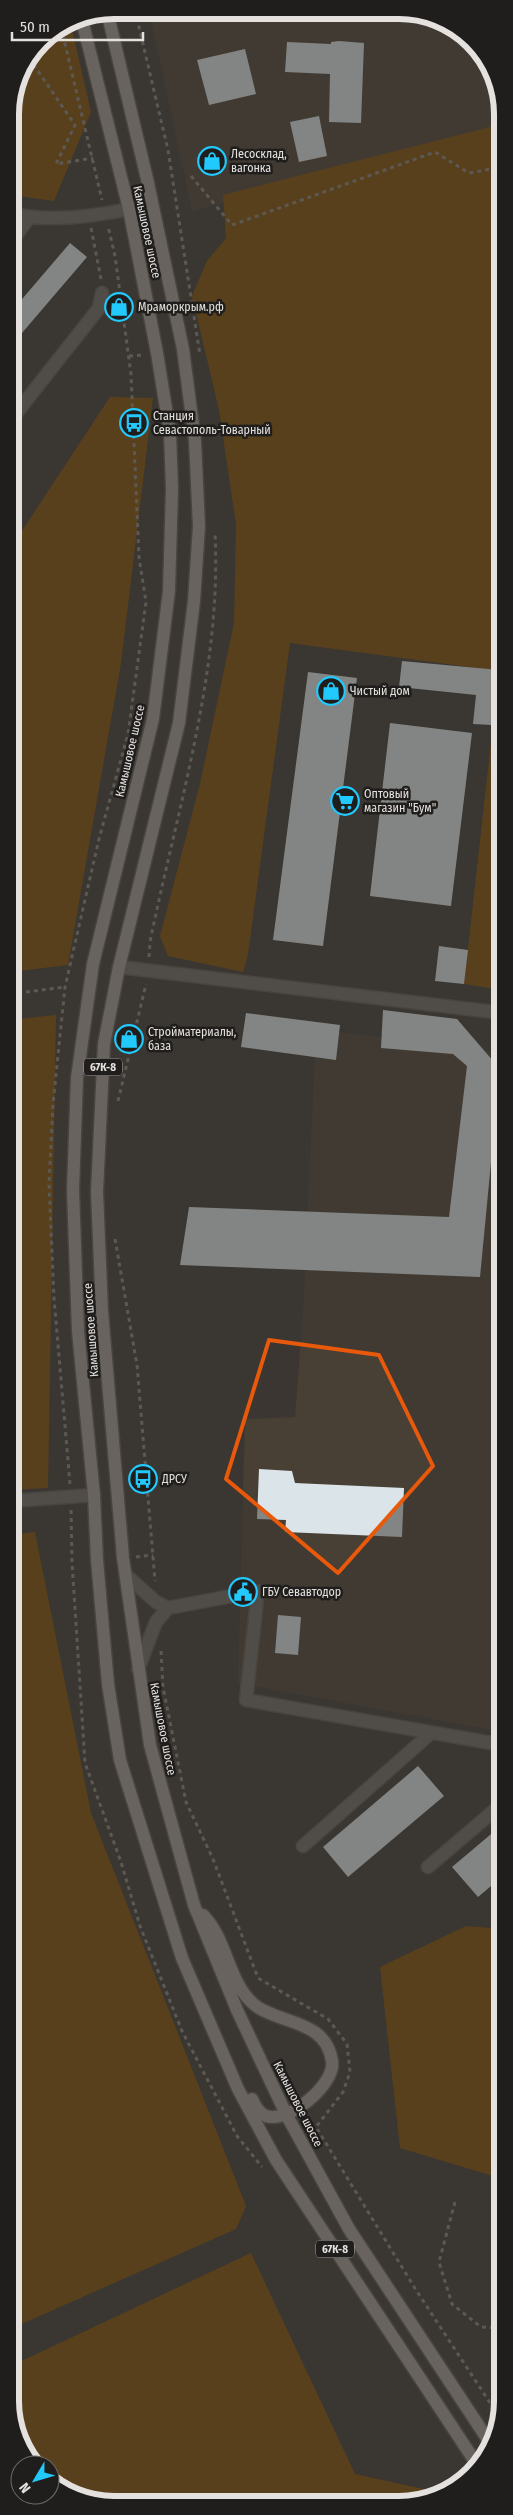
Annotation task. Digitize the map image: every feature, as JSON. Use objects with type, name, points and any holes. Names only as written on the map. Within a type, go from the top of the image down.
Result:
[{"type":"main road","name":"Камышовое шоссе","points":[[109,19],[148,183],[183,349],[195,441],[199,526],[194,601],[179,723],[119,967],[104,1044],[97,1192],[102,1312],[126,1575],[138,1669],[150,1745],[194,1906],[237,2010],[286,2114],[349,2228],[486,2438]]},
{"type":"main road","name":"Камышовое шоссе","points":[[83,24],[129,209],[170,433],[172,489],[169,591],[154,719],[93,964],[77,1078],[73,1190],[78,1331],[94,1495],[97,1560],[108,1684],[120,1760],[182,1958],[208,2023],[238,2089],[276,2160],[474,2460]]},
{"type":"main road","points":[[194,1906],[207,1919],[218,1936],[242,1990],[249,1999],[268,2012],[309,2028],[326,2046],[332,2059],[333,2070],[329,2080],[321,2089],[286,2114],[275,2117],[260,2112],[227,2048],[208,2023]]},
{"type":"street","points":[[19,215],[30,218],[88,216],[129,209]]},
{"type":"street","points":[[19,232],[30,218]]},
{"type":"street","points":[[19,410],[99,308],[102,293]]},
{"type":"street","points":[[119,967],[148,972],[494,1012]]},
{"type":"street","points":[[19,1500],[94,1495]]},
{"type":"street","points":[[126,1575],[162,1605],[258,1591],[246,1700],[494,1744]]},
{"type":"street","points":[[138,1669],[162,1605]]},
{"type":"street","points":[[304,1846],[430,1733]]},
{"type":"street","points":[[428,1867],[494,1811]]},
{"type":"path","points":[[137,19],[160,112],[172,179]]},
{"type":"path","points":[[63,33],[116,256],[131,374],[139,557],[146,602],[128,734],[99,839],[65,987],[53,1104],[49,1184],[54,1298],[71,1497],[72,1562],[85,1763],[121,1862]]},
{"type":"path","points":[[33,63],[75,125],[56,164],[93,158]]},
{"type":"path","points":[[191,176],[232,226],[435,152],[469,173],[494,169]]},
{"type":"path","points":[[88,216],[98,255],[102,293]]},
{"type":"path","points":[[117,1104],[120,1086],[139,1020],[148,972]]},
{"type":"path","points":[[19,993],[65,987]]},
{"type":"path","points":[[114,1231],[137,1365],[162,1605]]},
{"type":"path","points":[[156,1622],[163,1661],[163,1687],[186,1802],[213,1859],[258,1978],[328,2019],[347,2044],[350,2072],[344,2092],[316,2127],[416,2290],[494,2409]]},
{"type":"path","points":[[454,2202],[439,2262],[452,2304],[481,2327],[494,2328]]},
{"type":"highlighted area","points":[[269,1340],[379,1355],[433,1466],[338,1573],[226,1479]]},
{"type":"shaded area","points":[[151,19],[399,19],[418,21],[436,26],[457,38],[475,56],[489,83],[493,101],[494,127],[192,211]]},
{"type":"shaded area","points":[[72,28],[91,112],[54,201],[19,196],[19,108],[22,89],[31,66],[51,42]]},
{"type":"shaded area","points":[[494,126],[494,670],[290,643],[248,954],[243,972],[168,956],[160,936],[200,784],[234,623],[236,524],[219,410],[192,296],[207,261],[226,238],[223,195]]},
{"type":"shaded area","points":[[110,397],[153,398],[121,663],[68,965],[19,971],[19,535]]},
{"type":"shaded area","points":[[494,716],[494,989],[464,984]]},
{"type":"shaded area","points":[[56,1015],[48,1488],[19,1490],[19,1019]]},
{"type":"shaded area","points":[[316,1029],[494,1052],[494,1730],[238,1683],[245,1419],[295,1417],[304,1297]]},
{"type":"shaded area","points":[[35,1532],[91,1813],[246,2206],[236,2229],[19,2325],[19,1534]]},
{"type":"shaded area","points":[[466,1926],[494,1928],[494,2176],[400,2148],[380,1967]]},
{"type":"shaded area","points":[[251,2253],[355,2474],[431,2491],[399,2496],[114,2496],[95,2494],[83,2491],[60,2480],[60,2455],[36,2455],[22,2426],[19,2401],[19,2362]]},
{"type":"building","points":[[287,42],[331,44],[331,42],[364,43],[361,123],[329,122],[330,74],[285,72]]},
{"type":"building","points":[[245,49],[256,94],[209,105],[197,60]]},
{"type":"building","points":[[319,116],[327,156],[299,162],[290,122]]},
{"type":"building","points":[[70,243],[87,257],[19,336],[19,303]]},
{"type":"building","points":[[402,661],[494,670],[492,725],[473,724],[476,695],[399,687]]},
{"type":"building","points":[[308,672],[357,678],[323,946],[273,940]]},
{"type":"building","points":[[390,723],[472,733],[451,906],[370,896]]},
{"type":"building","points":[[439,946],[468,950],[464,984],[435,981]]},
{"type":"building","points":[[383,1010],[457,1019],[494,1062],[494,1131],[480,1277],[180,1265],[189,1207],[449,1217],[467,1066],[453,1054],[381,1048]]},
{"type":"building","points":[[246,1013],[340,1025],[336,1060],[241,1047]]},
{"type":"building","points":[[259,1469],[292,1471],[295,1483],[404,1488],[402,1537],[285,1532],[286,1520],[257,1519]]},
{"type":"building","points":[[278,1615],[301,1617],[298,1655],[275,1653]]},
{"type":"building","points":[[418,1766],[444,1796],[348,1877],[323,1847]]},
{"type":"building","points":[[494,1832],[494,1884],[478,1897],[452,1867]]},
{"type":"place","name":"Лесосклад, вагонка","points":[[212,161]]},
{"type":"place","name":"Мраморкрым.рф","points":[[119,307]]},
{"type":"place","name":"Станция Севастополь-Товарный","points":[[134,423]]},
{"type":"place","name":"Чистый дом","points":[[331,691]]},
{"type":"place","name":"Оптовый магазин \"Бум\"","points":[[345,801]]},
{"type":"place","name":"Стройматериалы, база","points":[[129,1039]]},
{"type":"place","name":"ДРСУ","points":[[143,1479]]},
{"type":"place","name":"ГБУ Севавтодор","points":[[243,1592]]}]
